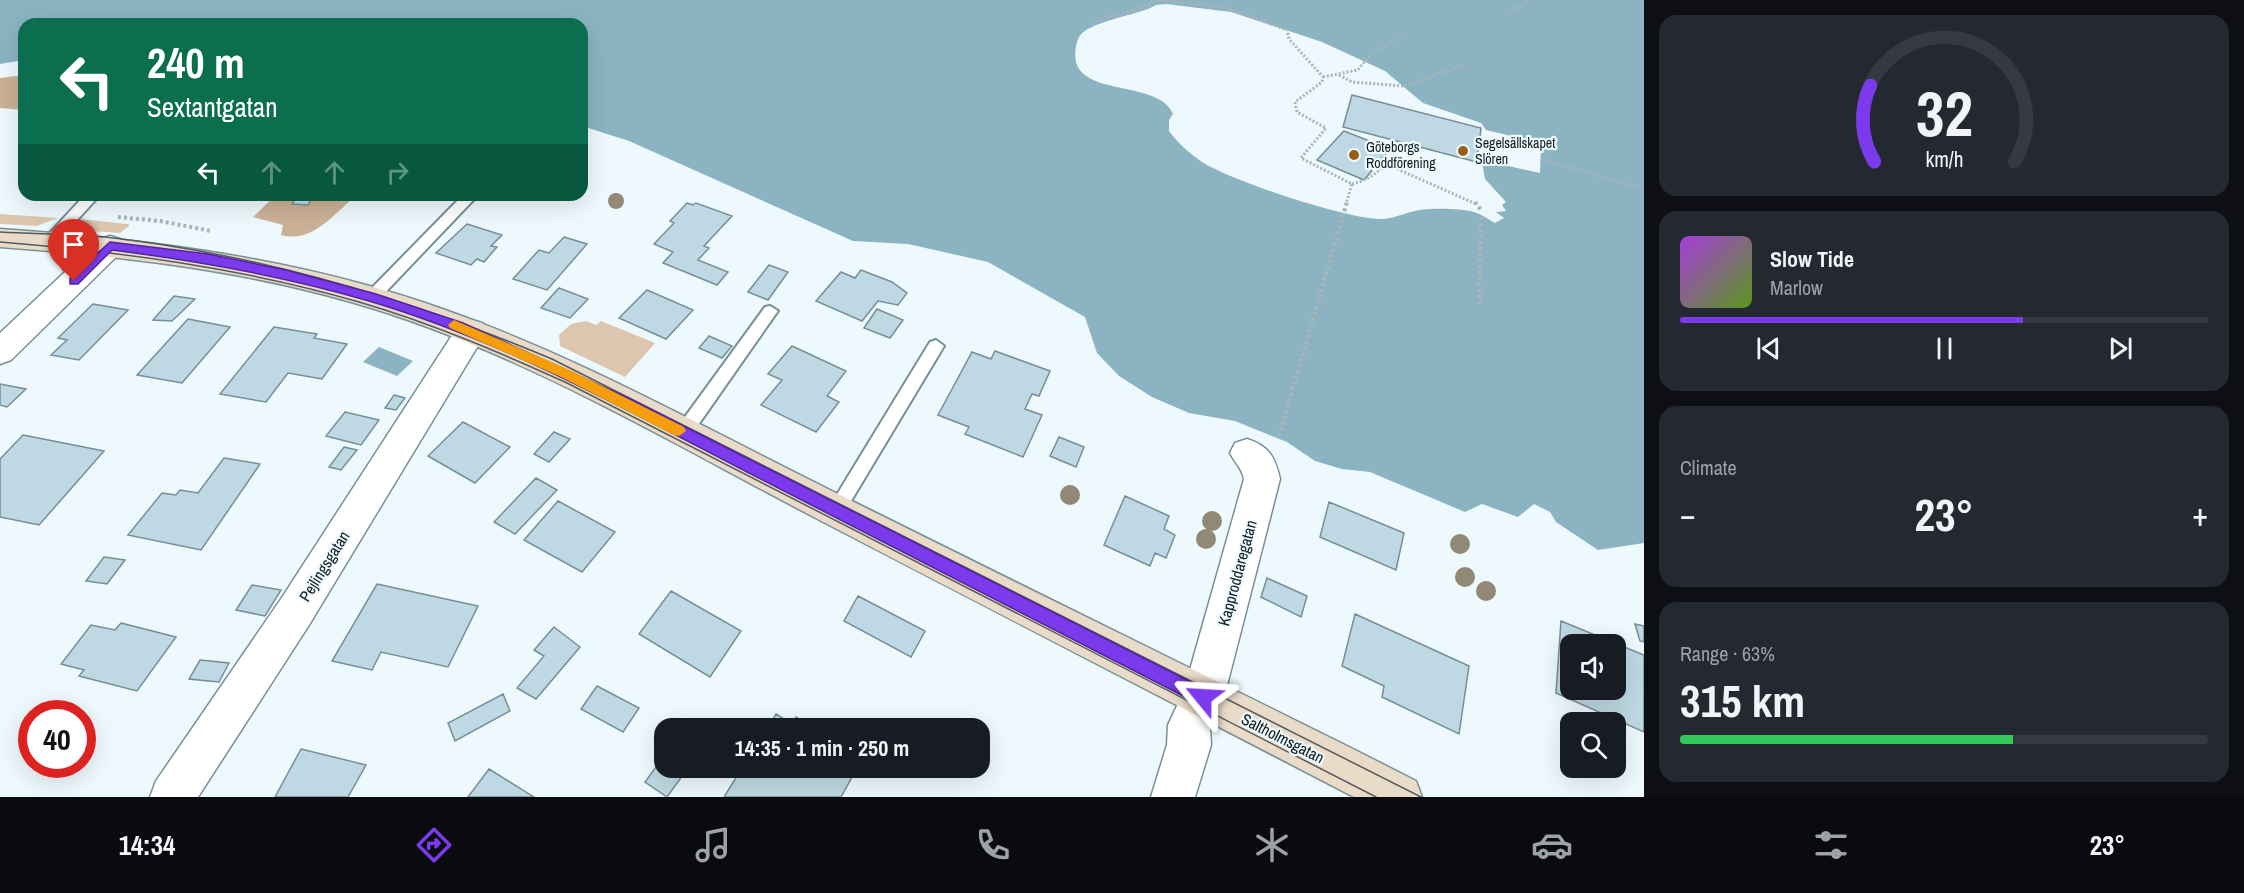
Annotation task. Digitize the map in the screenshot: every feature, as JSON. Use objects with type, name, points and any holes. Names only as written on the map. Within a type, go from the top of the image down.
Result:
[{"type":"street","name":"Saltholmsgatan","points":[[0,237],[110,246],[242,265],[372,297],[471,331],[575,378],[1400,797]]},
{"type":"street","points":[[0,352],[110,246]]},
{"type":"street","name":"Pejlingsgatan","points":[[172,797],[295,612],[471,331]]},
{"type":"street","name":"Kapproddaregatan","points":[[1173,797],[1189,744],[1189,725],[1203,697],[1262,479],[1259,463],[1263,445]]},
{"type":"lane","points":[[50,241],[87,201]]},
{"type":"lane","points":[[372,297],[465,201]]},
{"type":"lane","points":[[682,433],[770,311]]},
{"type":"lane","points":[[836,511],[936,346]]},
{"type":"path","points":[[1095,21],[1148,6],[1154,0],[1225,8],[1287,30],[1289,39],[1323,77]]},
{"type":"path","points":[[1508,12],[1530,0]]},
{"type":"path","points":[[1323,77],[1358,70],[1365,60],[1383,50],[1402,32]]},
{"type":"path","points":[[1339,75],[1352,82],[1399,87],[1465,65]]},
{"type":"path","points":[[1323,77],[1322,82],[1296,102],[1297,112],[1326,128],[1301,158],[1309,165],[1352,183],[1368,181],[1386,164],[1396,149]]},
{"type":"path","points":[[1541,159],[1644,189]]},
{"type":"path","points":[[1386,164],[1474,201],[1481,210]]},
{"type":"path","points":[[1263,445],[1352,183]]},
{"type":"path","points":[[1479,304],[1481,216]]},
{"type":"shaded area","points":[[18,76],[18,110],[0,108],[0,78]]},
{"type":"shaded area","points":[[270,201],[350,201],[313,231],[293,237],[281,235],[283,225],[253,217]]},
{"type":"shaded area","points":[[0,214],[58,218],[37,226],[0,224]]},
{"type":"shaded area","points":[[79,219],[130,225],[120,233],[76,230],[75,225]]},
{"type":"shaded area","points":[[586,321],[596,325],[601,321],[655,343],[625,377],[560,346],[559,335],[571,324]]},
{"type":"water","points":[[0,0],[1644,0],[1644,543],[1598,550],[1556,522],[1550,512],[1534,504],[1518,517],[1482,504],[1465,512],[1370,472],[1342,469],[1315,461],[1287,442],[1235,421],[1189,413],[1152,397],[1119,376],[1097,353],[1085,317],[988,262],[908,244],[853,241],[629,141],[588,128],[588,18],[18,18],[18,61],[0,64]],"holes":[[[1166,4],[1231,12],[1322,42],[1385,71],[1423,103],[1481,123],[1486,130],[1541,143],[1540,173],[1490,162],[1482,163],[1485,179],[1506,202],[1502,205],[1506,211],[1496,212],[1504,218],[1495,223],[1477,213],[1454,209],[1420,210],[1380,219],[1316,206],[1237,179],[1202,162],[1184,148],[1169,131],[1169,120],[1173,114],[1164,102],[1149,95],[1095,81],[1082,72],[1075,59],[1078,39],[1091,28],[1156,5]]]},
{"type":"water","points":[[379,347],[413,361],[397,376],[363,362]]},
{"type":"building","points":[[1352,95],[1481,128],[1477,162],[1343,127]]},
{"type":"building","name":"Göteborgs Roddförening","points":[[1344,131],[1390,149],[1364,180],[1317,160]]},
{"type":"building","points":[[294,201],[310,201],[308,205],[292,204]]},
{"type":"building","points":[[687,203],[693,205],[696,203],[732,216],[704,246],[709,248],[698,260],[728,272],[717,285],[663,263],[673,252],[654,244],[674,223],[670,221]]},
{"type":"building","points":[[467,224],[502,235],[491,246],[497,247],[484,262],[477,259],[471,265],[436,253]]},
{"type":"building","points":[[564,237],[587,244],[547,290],[513,279],[539,250],[549,253]]},
{"type":"building","points":[[769,265],[788,272],[768,300],[748,292]]},
{"type":"building","points":[[861,270],[892,282],[907,293],[898,305],[878,301],[862,321],[816,301],[841,272],[855,278]]},
{"type":"building","points":[[559,288],[588,299],[570,318],[541,308]]},
{"type":"building","points":[[647,290],[693,310],[666,339],[619,318]]},
{"type":"building","points":[[174,296],[195,299],[172,321],[153,320]]},
{"type":"building","points":[[93,304],[128,310],[79,360],[51,355],[67,340],[58,338]]},
{"type":"building","points":[[877,309],[903,320],[890,338],[864,328]]},
{"type":"building","points":[[188,319],[230,327],[182,383],[137,375]]},
{"type":"building","points":[[274,327],[317,334],[314,338],[347,344],[322,379],[288,373],[266,402],[220,394]]},
{"type":"building","points":[[709,336],[732,346],[722,358],[699,348]]},
{"type":"building","points":[[792,346],[846,371],[827,396],[839,402],[816,432],[761,405],[782,380],[768,374]]},
{"type":"building","points":[[995,351],[1050,371],[1039,396],[1032,394],[1025,409],[1042,415],[1023,457],[965,434],[969,427],[938,415],[972,352],[991,359]]},
{"type":"building","points":[[0,384],[26,389],[7,407],[0,405]]},
{"type":"building","points":[[394,395],[405,398],[396,410],[385,408]]},
{"type":"building","points":[[345,412],[379,420],[361,445],[326,436]]},
{"type":"building","points":[[463,422],[510,447],[475,483],[428,456]]},
{"type":"building","points":[[554,432],[570,439],[549,462],[534,454]]},
{"type":"building","points":[[23,435],[104,451],[39,525],[0,517],[0,459]]},
{"type":"building","points":[[1059,437],[1084,447],[1076,467],[1050,456]]},
{"type":"building","points":[[344,447],[357,450],[341,470],[329,467]]},
{"type":"building","points":[[224,458],[260,464],[201,550],[128,535],[162,493],[176,495],[180,490],[198,493]]},
{"type":"building","points":[[536,478],[557,490],[515,534],[494,522]]},
{"type":"building","points":[[1125,496],[1169,516],[1164,529],[1175,535],[1166,558],[1155,553],[1150,566],[1104,545]]},
{"type":"building","points":[[558,501],[615,532],[582,572],[524,540]]},
{"type":"building","points":[[1329,502],[1404,533],[1396,570],[1320,537]]},
{"type":"building","points":[[104,557],[125,560],[107,584],[86,581]]},
{"type":"building","points":[[1267,578],[1307,596],[1301,617],[1261,597]]},
{"type":"building","points":[[377,584],[478,606],[448,667],[381,652],[372,670],[332,661]]},
{"type":"building","points":[[252,585],[281,590],[265,616],[236,610]]},
{"type":"building","points":[[671,591],[741,631],[710,677],[639,634]]},
{"type":"building","points":[[858,596],[925,631],[911,657],[844,621]]},
{"type":"building","points":[[1355,614],[1469,666],[1459,734],[1382,697],[1384,686],[1342,666]]},
{"type":"building","points":[[1561,621],[1593,634],[1560,634]]},
{"type":"building","points":[[121,623],[176,637],[137,691],[79,676],[84,670],[61,664],[91,625],[115,630]]},
{"type":"building","points":[[1635,624],[1644,626],[1644,642],[1640,641]]},
{"type":"building","points":[[554,627],[580,647],[536,699],[517,688],[544,656],[534,650]]},
{"type":"building","points":[[1560,635],[1560,695],[1556,693]]},
{"type":"building","points":[[1626,648],[1644,655],[1644,732],[1626,724],[1626,712],[1599,712],[1572,700],[1626,700]]},
{"type":"building","points":[[200,660],[229,663],[219,682],[189,679]]},
{"type":"building","points":[[597,686],[639,708],[623,732],[581,709]]},
{"type":"building","points":[[503,694],[510,711],[455,741],[448,723]]},
{"type":"building","points":[[301,749],[366,765],[348,797],[275,797]]},
{"type":"building","points":[[489,769],[534,797],[468,797]]},
{"type":"building","points":[[654,770],[654,778],[681,778],[667,797],[645,782]]},
{"type":"building","points":[[736,778],[851,778],[841,797],[724,797]]},
{"type":"tram line","points":[[0,232],[105,237],[220,255],[333,282],[498,337],[552,359],[1421,797]]},
{"type":"tram line","points":[[0,242],[136,256],[271,280],[359,302],[464,339],[567,383],[1376,797]]},
{"type":"slow traffic","points":[[454,325],[520,352],[679,431]]},
{"type":"place","name":"Segelsällskapet Slören","points":[[1463,151]]},
{"type":"place","name":"Göteborgs Roddförening","points":[[1354,155]]},
{"type":"route","points":[[74,281],[110,246],[208,258],[242,265],[372,297],[417,311],[520,352],[626,403],[1203,697]]}]
